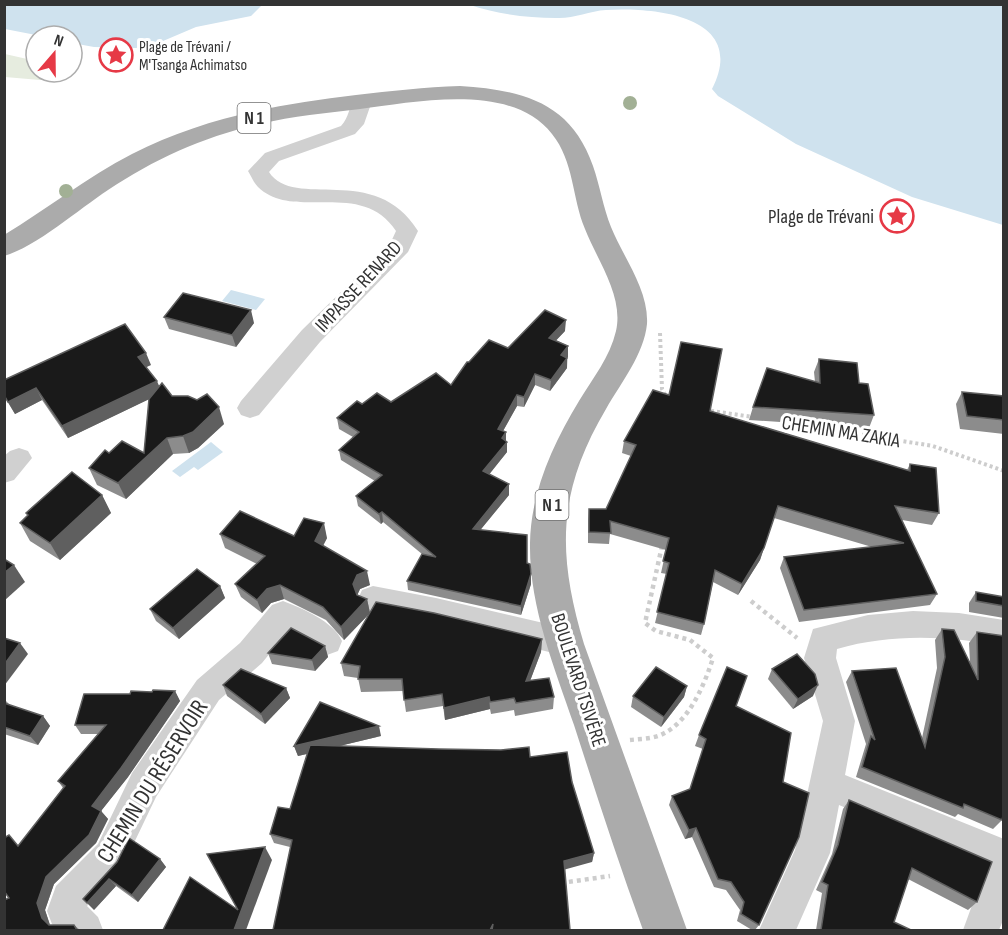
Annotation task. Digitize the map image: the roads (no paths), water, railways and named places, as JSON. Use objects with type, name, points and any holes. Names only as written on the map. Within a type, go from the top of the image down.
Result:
[{"type":"main road","name":"BOULEVARD TSIVÈRE","points":[[362,101],[431,94],[473,93],[505,98],[534,107],[553,119],[566,135],[578,157],[595,222],[629,296],[632,322],[619,364],[592,406],[558,473],[548,527],[548,560],[558,621],[665,930]]},
{"type":"main road","name":"N 1","points":[[4,247],[90,190],[158,151],[246,119],[362,101]]},
{"type":"street","name":"IMPASSE RENARD","points":[[250,408],[310,336],[400,247],[406,231],[402,222],[377,204],[361,197],[281,192],[261,178],[258,171],[272,157],[348,130],[354,124],[362,101]]},
{"type":"street","points":[[373,599],[421,610],[436,611],[565,642]]},
{"type":"street","name":"CHEMIN DU RÉSERVOIR","points":[[75,921],[69,899],[110,856],[144,785],[208,690],[251,653],[283,614],[327,641]]},
{"type":"street","points":[[777,930],[812,853],[839,722],[820,658],[824,639],[863,628],[925,623],[968,626],[1004,633]]},
{"type":"street","points":[[827,784],[1004,857]]},
{"type":"street","points":[[981,930],[1004,865]]},
{"type":"water","points":[[5,4],[271,4],[261,6],[251,16],[196,27],[156,44],[136,48],[84,45],[84,24],[24,24],[24,33],[5,29]]},
{"type":"water","points":[[470,5],[1003,5],[1003,225],[912,197],[796,144],[718,96],[712,89],[720,65],[718,45],[708,31],[691,21],[671,14],[626,10],[600,11],[562,18],[534,17],[501,13]]},
{"type":"water","points":[[231,290],[265,299],[256,310],[222,301]]},
{"type":"water","points":[[211,442],[223,452],[198,470],[194,467],[180,477],[172,471]]},
{"type":"place","name":"Plage de Trévani / M'Tsanga Achimatso","points":[[116,55]]},
{"type":"place","name":"Plage de Trévani","points":[[897,216]]}]
